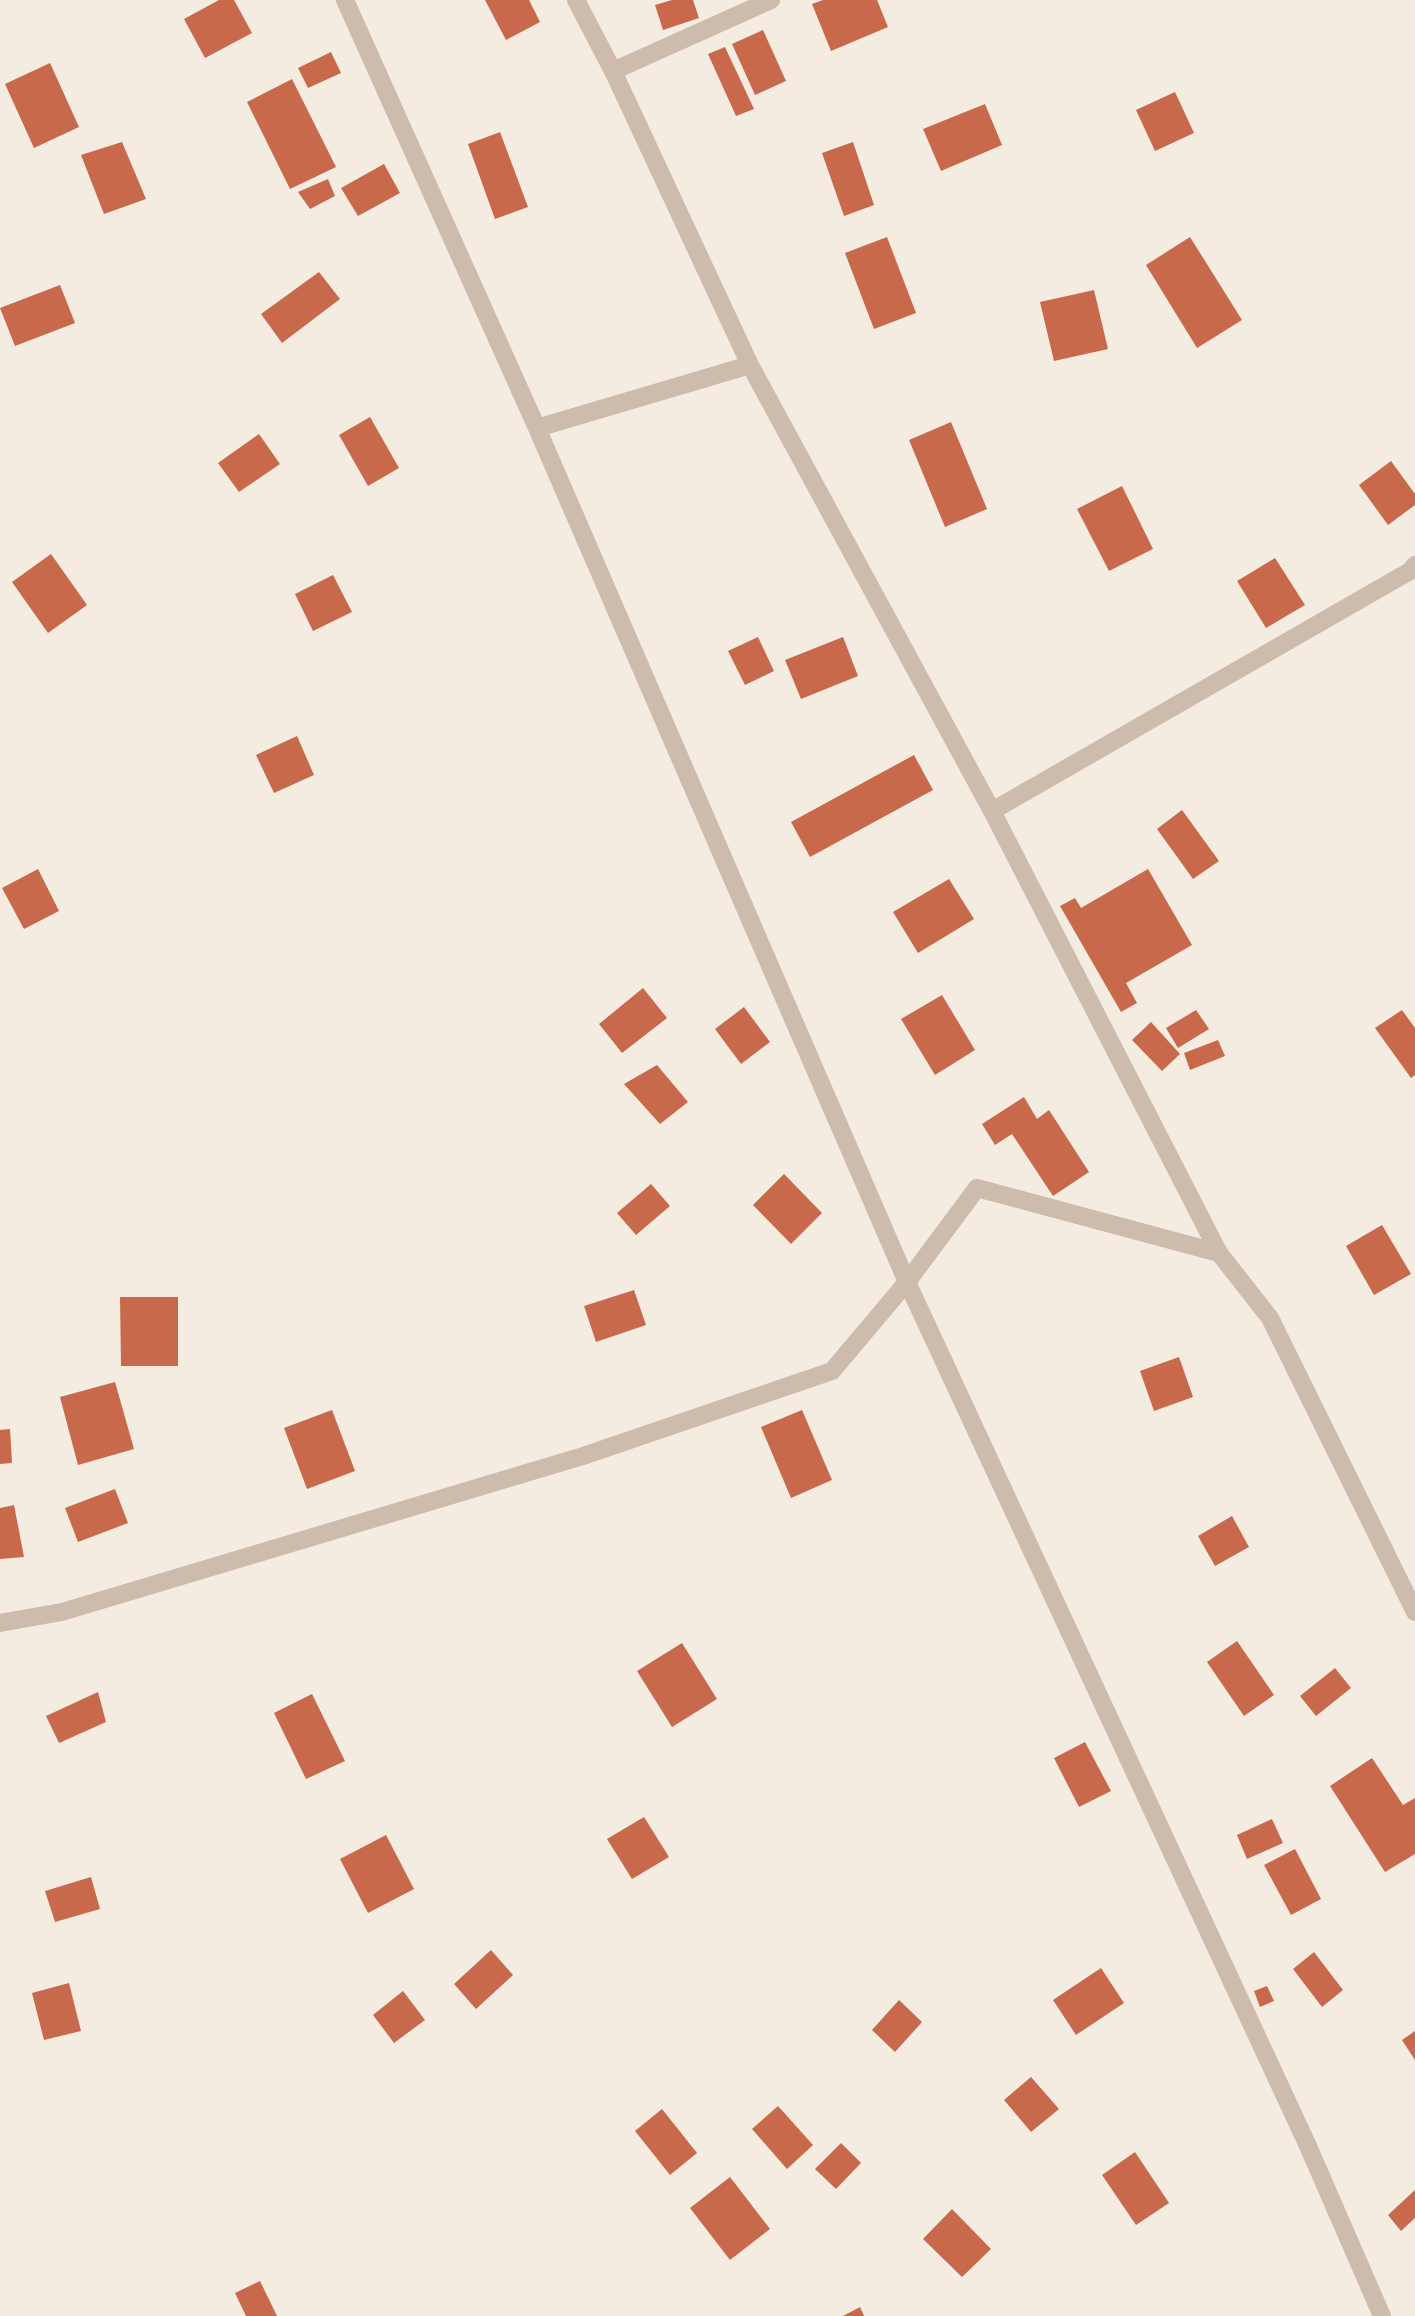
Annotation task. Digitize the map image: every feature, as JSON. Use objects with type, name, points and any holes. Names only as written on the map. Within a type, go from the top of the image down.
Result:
[{"type":"street","points":[[345,0],[537,428],[907,1282],[1308,2146],[1382,2316]]},
{"type":"street","points":[[576,0],[613,71],[750,365],[992,811],[1219,1253],[1270,1318],[1415,1612]]},
{"type":"street","points":[[613,71],[771,0]]},
{"type":"street","points":[[537,428],[750,365]]},
{"type":"street","points":[[992,811],[1398,578],[1415,565]]},
{"type":"street","points":[[0,1623],[62,1612],[583,1456],[832,1371],[907,1282],[977,1188],[1219,1253]]},
{"type":"building","points":[[219,0],[234,0],[252,33],[205,58],[184,19]]},
{"type":"building","points":[[485,0],[529,0],[540,22],[506,40]]},
{"type":"building","points":[[672,0],[693,0],[699,18],[663,30],[655,5]]},
{"type":"building","points":[[823,0],[877,0],[888,27],[831,51],[812,4]]},
{"type":"building","points":[[763,30],[786,81],[755,95],[732,44]]},
{"type":"building","points":[[725,47],[754,109],[736,116],[708,54]]},
{"type":"building","points":[[331,52],[341,73],[308,88],[298,68]]},
{"type":"building","points":[[50,63],[79,127],[34,148],[5,84]]},
{"type":"building","points":[[292,79],[336,167],[290,189],[247,102]]},
{"type":"building","points":[[1175,92],[1194,133],[1155,151],[1136,110]]},
{"type":"building","points":[[985,104],[1002,145],[941,171],[923,129]]},
{"type":"building","points":[[500,132],[528,207],[495,219],[468,144]]},
{"type":"building","points":[[122,142],[146,199],[104,214],[81,155]]},
{"type":"building","points":[[853,142],[874,205],[844,216],[822,153]]},
{"type":"building","points":[[384,164],[400,193],[358,216],[341,188]]},
{"type":"building","points":[[328,179],[335,196],[310,209],[298,192]]},
{"type":"building","points":[[887,237],[916,313],[874,329],[845,253]]},
{"type":"building","points":[[1190,237],[1242,320],[1197,348],[1146,265]]},
{"type":"building","points":[[319,272],[340,299],[282,343],[261,314]]},
{"type":"building","points":[[60,285],[75,323],[15,346],[0,308]]},
{"type":"building","points":[[1094,290],[1108,349],[1054,361],[1040,302]]},
{"type":"building","points":[[370,417],[399,468],[368,486],[339,435]]},
{"type":"building","points":[[951,422],[987,509],[945,527],[909,440]]},
{"type":"building","points":[[259,434],[280,464],[239,492],[218,463]]},
{"type":"building","points":[[1391,461],[1415,494],[1415,505],[1388,525],[1359,485]]},
{"type":"building","points":[[1122,486],[1153,549],[1109,571],[1077,509]]},
{"type":"building","points":[[51,554],[87,605],[48,633],[12,582]]},
{"type":"building","points":[[1275,558],[1305,605],[1266,628],[1237,581]]},
{"type":"building","points":[[333,575],[352,612],[313,631],[295,594]]},
{"type":"building","points":[[758,637],[774,671],[745,685],[728,651]]},
{"type":"building","points":[[843,637],[858,676],[801,699],[785,660]]},
{"type":"building","points":[[297,736],[314,775],[274,793],[256,755]]},
{"type":"building","points":[[914,755],[933,790],[810,857],[791,822]]},
{"type":"building","points":[[1182,810],[1219,861],[1193,879],[1157,829]]},
{"type":"building","points":[[38,869],[59,911],[24,929],[2,888]]},
{"type":"building","points":[[1148,869],[1192,945],[1126,983],[1137,1003],[1121,1012],[1060,906],[1075,898],[1081,908]]},
{"type":"building","points":[[949,879],[974,919],[918,953],[893,912]]},
{"type":"building","points":[[643,988],[667,1018],[622,1053],[599,1024]]},
{"type":"building","points":[[942,995],[975,1050],[935,1075],[901,1019]]},
{"type":"building","points":[[744,1007],[770,1042],[741,1064],[715,1029]]},
{"type":"building","points":[[1196,1010],[1209,1029],[1178,1048],[1166,1028]]},
{"type":"building","points":[[1402,1010],[1415,1028],[1415,1075],[1411,1078],[1375,1028]]},
{"type":"building","points":[[1151,1022],[1180,1054],[1162,1071],[1132,1040]]},
{"type":"building","points":[[1218,1040],[1225,1056],[1190,1070],[1184,1053]]},
{"type":"building","points":[[657,1065],[688,1102],[660,1124],[624,1084]]},
{"type":"building","points":[[1024,1097],[1037,1119],[1049,1110],[1089,1172],[1053,1196],[1012,1134],[995,1145],[982,1124]]},
{"type":"building","points":[[784,1174],[822,1213],[791,1244],[753,1205]]},
{"type":"building","points":[[651,1184],[670,1206],[636,1235],[617,1213]]},
{"type":"building","points":[[1382,1225],[1411,1274],[1374,1295],[1346,1246]]},
{"type":"building","points":[[634,1290],[646,1325],[596,1342],[584,1306]]},
{"type":"building","points":[[120,1297],[178,1297],[178,1366],[121,1366]]},
{"type":"building","points":[[1179,1357],[1193,1397],[1154,1411],[1140,1371]]},
{"type":"building","points":[[115,1382],[134,1449],[78,1465],[60,1397]]},
{"type":"building","points":[[332,1410],[355,1471],[307,1489],[284,1428]]},
{"type":"building","points":[[802,1410],[832,1480],[791,1498],[761,1427]]},
{"type":"building","points":[[10,1429],[12,1463],[0,1464],[0,1430]]},
{"type":"building","points":[[115,1489],[128,1523],[78,1542],[65,1508]]},
{"type":"building","points":[[14,1505],[24,1557],[0,1559],[0,1508]]},
{"type":"building","points":[[1232,1516],[1249,1547],[1215,1566],[1198,1536]]},
{"type":"building","points":[[1237,1641],[1274,1695],[1244,1716],[1207,1662]]},
{"type":"building","points":[[682,1643],[717,1699],[672,1727],[637,1671]]},
{"type":"building","points":[[1335,1668],[1351,1688],[1316,1716],[1300,1696]]},
{"type":"building","points":[[98,1692],[106,1722],[59,1743],[46,1716]]},
{"type":"building","points":[[312,1694],[345,1761],[306,1779],[274,1713]]},
{"type":"building","points":[[1085,1742],[1111,1791],[1079,1807],[1054,1758]]},
{"type":"building","points":[[1372,1758],[1403,1805],[1415,1798],[1415,1854],[1385,1872],[1330,1786]]},
{"type":"building","points":[[644,1817],[669,1857],[632,1879],[607,1839]]},
{"type":"building","points":[[1272,1819],[1283,1843],[1247,1859],[1237,1835]]},
{"type":"building","points":[[386,1835],[414,1889],[368,1913],[340,1859]]},
{"type":"building","points":[[1295,1849],[1321,1899],[1291,1915],[1264,1865]]},
{"type":"building","points":[[91,1877],[100,1909],[55,1922],[45,1891]]},
{"type":"building","points":[[491,1950],[513,1975],[476,2009],[454,1984]]},
{"type":"building","points":[[1314,1952],[1343,1990],[1322,2007],[1293,1969]]},
{"type":"building","points":[[1101,1968],[1124,2003],[1076,2035],[1053,2000]]},
{"type":"building","points":[[69,1983],[81,2031],[44,2040],[32,1993]]},
{"type":"building","points":[[1267,1986],[1274,2001],[1260,2007],[1254,1991]]},
{"type":"building","points":[[403,1991],[425,2020],[394,2043],[373,2015]]},
{"type":"building","points":[[899,2000],[922,2022],[895,2052],[872,2030]]},
{"type":"building","points":[[1415,2031],[1415,2060],[1402,2040]]},
{"type":"building","points":[[1031,2077],[1059,2109],[1031,2132],[1004,2100]]},
{"type":"building","points":[[778,2106],[813,2145],[787,2169],[752,2129]]},
{"type":"building","points":[[662,2109],[697,2153],[670,2175],[635,2131]]},
{"type":"building","points":[[841,2143],[861,2163],[836,2189],[815,2169]]},
{"type":"building","points":[[1135,2152],[1169,2203],[1136,2225],[1102,2175]]},
{"type":"building","points":[[730,2177],[770,2229],[730,2260],[690,2208]]},
{"type":"building","points":[[1415,2190],[1415,2218],[1401,2231],[1388,2215]]},
{"type":"building","points":[[952,2209],[991,2249],[962,2277],[923,2239]]},
{"type":"building","points":[[260,2281],[277,2316],[246,2316],[235,2293]]},
{"type":"building","points":[[860,2307],[864,2316],[843,2316]]}]
